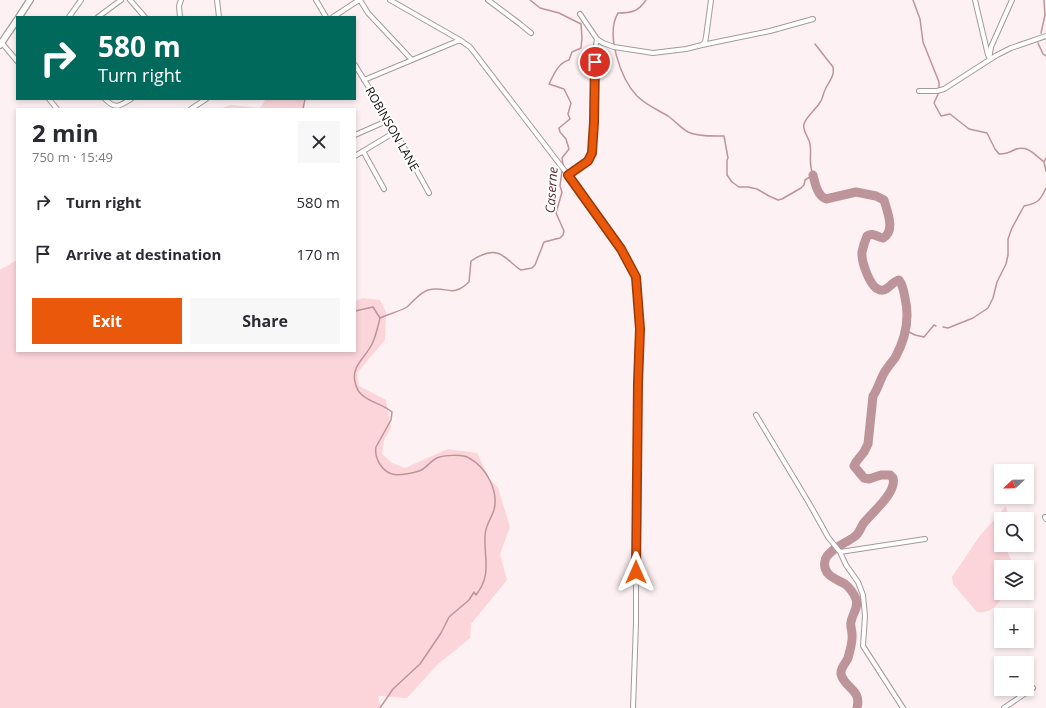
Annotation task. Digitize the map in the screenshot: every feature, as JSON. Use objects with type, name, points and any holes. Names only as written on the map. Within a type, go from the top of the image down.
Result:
[{"type":"street","points":[[20,16],[30,0]]},
{"type":"street","points":[[71,16],[81,0]]},
{"type":"street","points":[[99,16],[121,0]]},
{"type":"street","points":[[130,0],[144,16]]},
{"type":"street","points":[[180,16],[179,6],[181,0]]},
{"type":"street","points":[[217,0],[219,16]]},
{"type":"street","points":[[316,0],[325,16]]},
{"type":"street","points":[[335,16],[359,0],[368,13],[412,60]]},
{"type":"street","points":[[390,0],[470,47],[621,249],[636,277],[640,329],[636,484],[636,623],[633,708]]},
{"type":"street","points":[[488,0],[531,33]]},
{"type":"street","points":[[702,45],[706,37],[711,0]]},
{"type":"street","points":[[975,0],[989,60]]},
{"type":"street","points":[[989,60],[991,47],[1012,0]]},
{"type":"street","points":[[580,14],[597,39],[603,43],[614,47],[653,53],[686,49],[770,31],[813,18]]},
{"type":"street","points":[[16,22],[1,44],[16,60]]},
{"type":"street","points":[[919,91],[937,91],[942,89],[1011,48],[1046,36]]},
{"type":"street","points":[[566,174],[588,161],[592,153],[595,109],[595,50],[597,39]]},
{"type":"street","points":[[364,80],[460,40]]},
{"type":"street","name":"ROBINSON LANE","points":[[356,67],[396,132],[429,192]]},
{"type":"street","points":[[49,100],[56,108]]},
{"type":"street","points":[[106,100],[113,106],[119,106],[129,100]]},
{"type":"street","points":[[192,108],[204,100]]},
{"type":"street","points":[[356,135],[389,120]]},
{"type":"street","points":[[356,155],[396,132]]},
{"type":"street","points":[[363,151],[384,189]]},
{"type":"street","points":[[756,415],[809,503],[828,538],[840,552],[846,565],[858,582],[863,595],[865,616],[863,646],[903,708]]},
{"type":"street","points":[[840,552],[925,540]]},
{"type":"street","points":[[1004,708],[1021,696]]},
{"type":"shaded area","points":[[265,100],[303,100],[304,108],[260,108]]},
{"type":"shaded area","points":[[231,105],[260,108],[222,108]]},
{"type":"shaded area","points":[[16,261],[16,352],[356,352],[356,301],[363,298],[380,300],[386,312],[385,340],[357,373],[359,386],[386,400],[391,427],[384,440],[382,454],[392,463],[405,468],[448,449],[477,453],[489,478],[498,488],[510,527],[500,554],[507,580],[471,624],[470,638],[437,665],[407,698],[378,696],[381,708],[0,708],[0,270]]},
{"type":"shaded area","points":[[1006,506],[1007,512],[1001,512]]},
{"type":"shaded area","points":[[994,520],[994,552],[1008,552],[1011,560],[994,560],[994,600],[1000,600],[991,610],[982,612],[977,612],[953,584],[952,577],[979,537]]},
{"type":"waterway","name":"Caserne","points":[[530,0],[540,8],[559,13],[581,24],[581,48],[572,52],[569,60],[565,61],[559,66],[549,84],[564,89],[571,103],[568,114],[570,119],[559,128],[560,132],[566,139],[569,149],[562,158],[563,165]]},
{"type":"waterway","points":[[646,0],[634,11],[618,13],[614,22],[614,44],[625,79],[637,96],[644,102],[668,116],[688,132],[692,134],[724,136],[728,158],[727,175],[732,182],[739,187],[757,189],[778,200],[801,188],[804,185],[805,180],[813,175],[810,144],[804,129],[804,124],[807,118],[821,102],[826,87],[832,77],[833,71],[833,67],[815,44]]},
{"type":"waterway","points":[[913,0],[920,19],[923,42],[939,82],[939,92],[934,103],[941,116],[950,114],[969,129],[987,133],[999,154],[1023,148],[1034,153],[1044,162]]},
{"type":"waterway","points":[[1041,33],[1045,15],[1044,0]]},
{"type":"waterway","points":[[1038,43],[1043,54],[1046,56]]},
{"type":"waterway","points":[[303,108],[305,100]]},
{"type":"waterway","points":[[1046,158],[1044,162],[1046,171]]},
{"type":"waterway","name":"Caserne","points":[[380,318],[407,307],[425,291],[434,289],[453,291],[463,287],[469,282],[471,261],[487,253],[491,252],[499,254],[521,270],[532,268],[535,265],[544,242],[560,238],[563,235],[564,231],[556,213],[562,192],[560,186],[562,171]]},
{"type":"waterway","points":[[813,175],[818,192],[826,199],[856,192],[876,196],[884,200],[890,220],[889,231],[883,238],[873,235],[867,236],[862,252],[863,261],[867,274],[876,288],[883,290],[899,280],[904,291],[907,313],[906,328],[902,343],[895,358],[884,373],[873,396],[868,444],[854,466],[864,478],[869,479],[881,475],[890,475],[893,478],[893,484],[887,496],[863,524],[857,534],[829,554],[825,561],[826,570],[830,576],[847,585],[857,602],[851,624],[851,646],[848,658],[841,672],[845,683],[857,697],[857,708]]},
{"type":"waterway","points":[[943,327],[948,328],[973,318],[988,308],[993,298],[997,282],[1006,264],[1008,255],[1008,239],[1012,228],[1024,206],[1038,201],[1046,188]]},
{"type":"waterway","points":[[356,311],[373,307],[380,318],[373,341],[357,366],[354,376],[356,386],[360,393],[367,399],[392,412],[391,420],[376,447],[376,455],[382,467],[392,474],[406,474],[421,470],[440,457],[453,455],[462,456],[469,458],[481,467],[490,480],[495,495],[494,510],[485,532],[486,573],[481,588],[476,595],[474,592],[469,600],[449,617],[441,633],[420,664],[393,689],[380,708]]},
{"type":"waterway","points":[[905,330],[915,335],[924,337],[934,325],[936,326]]},
{"type":"route","points":[[595,62],[594,136],[592,153],[588,161],[568,175],[621,249],[636,277],[640,329],[636,484],[636,572]]}]
